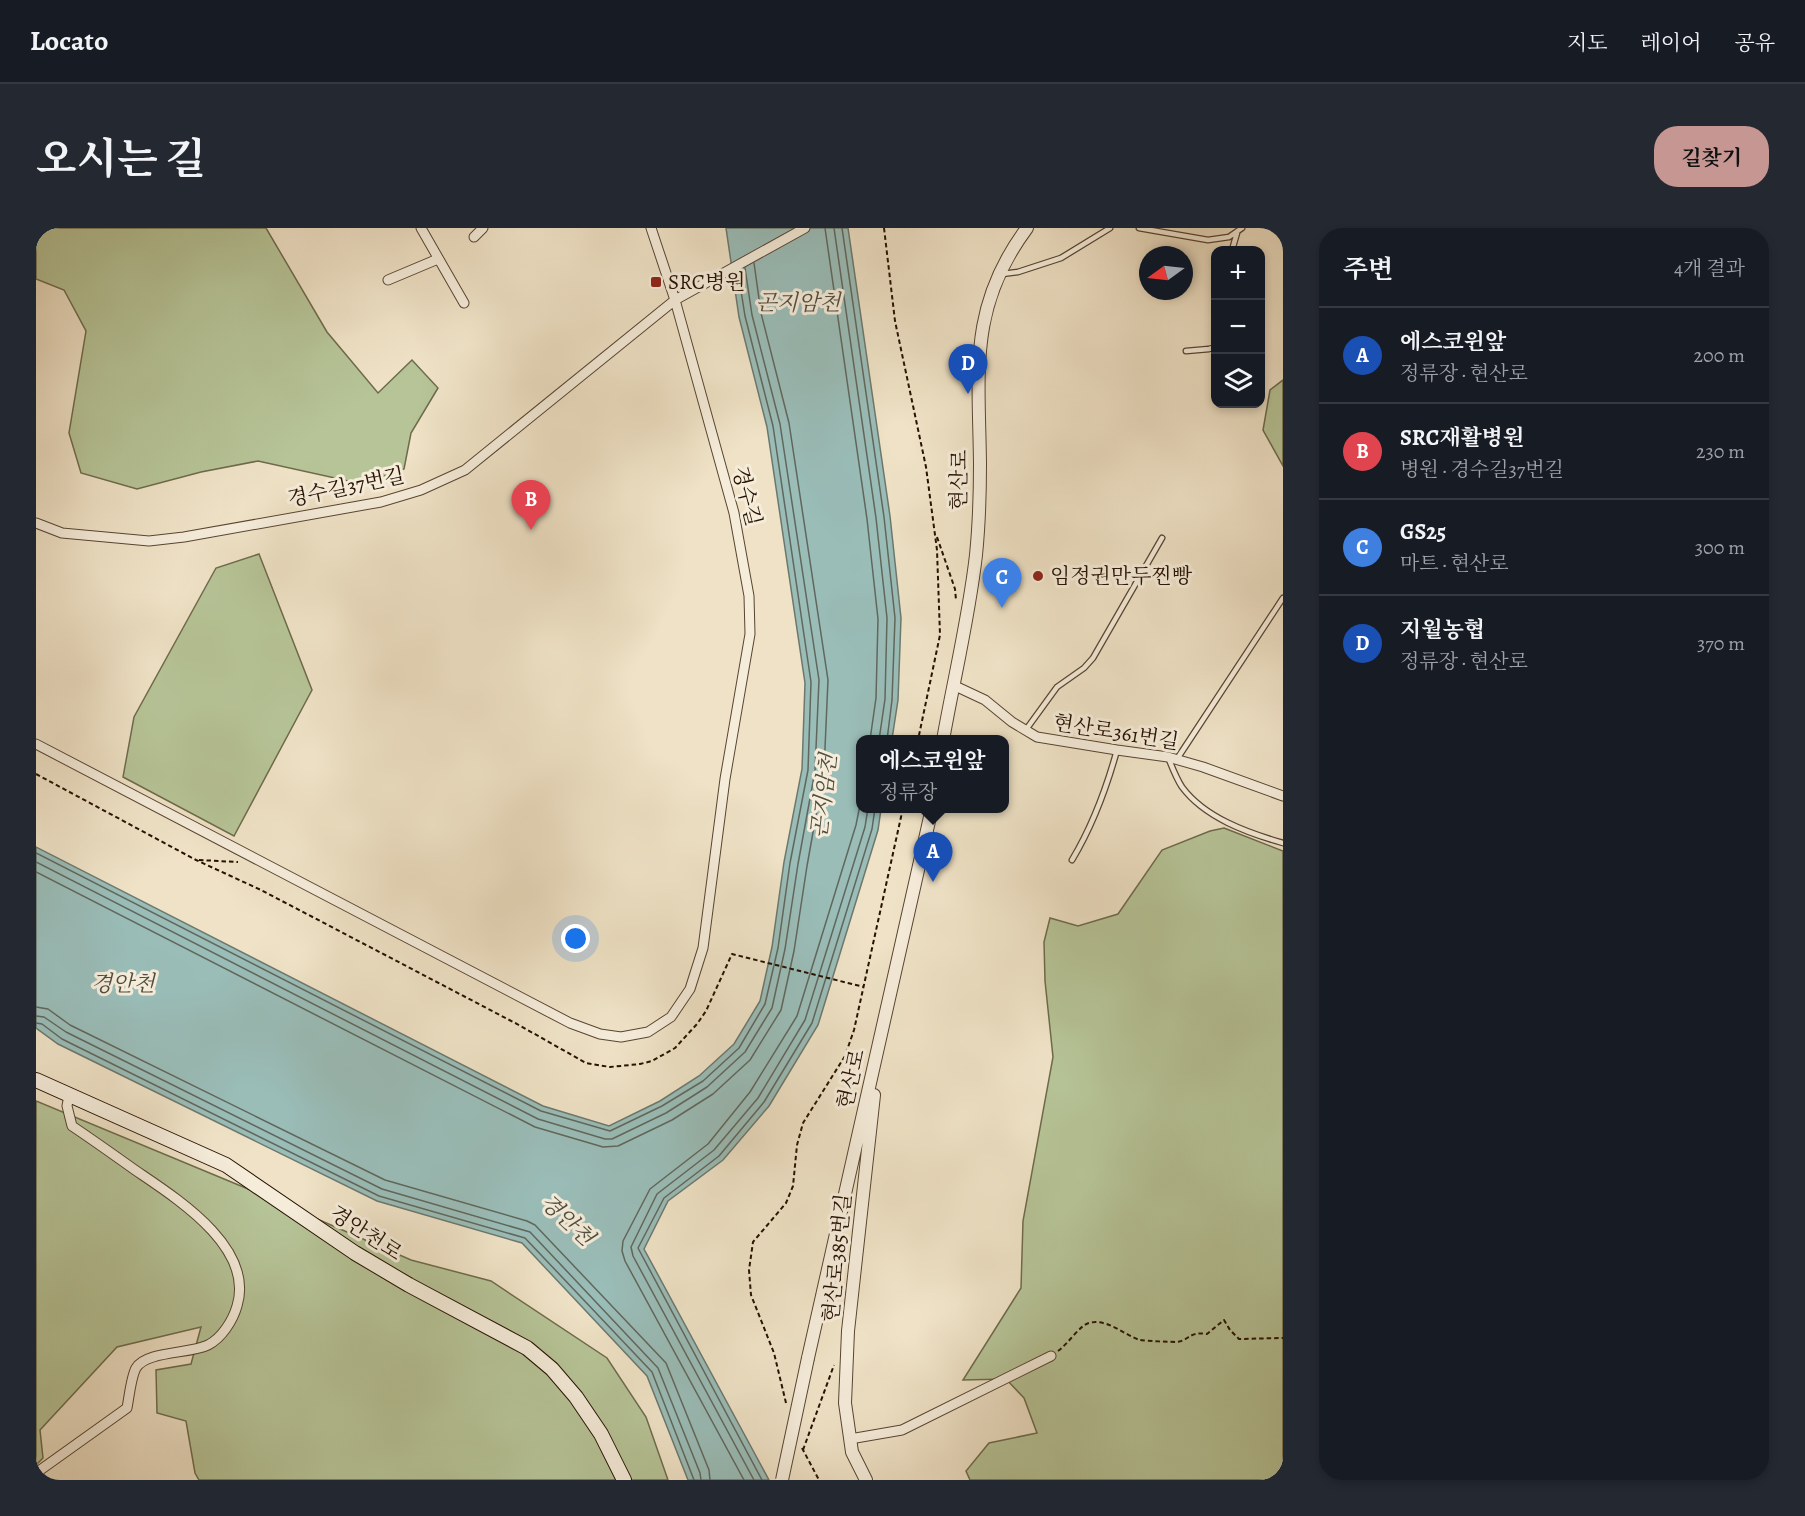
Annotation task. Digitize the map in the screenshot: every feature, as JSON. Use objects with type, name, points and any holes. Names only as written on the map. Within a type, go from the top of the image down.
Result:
[{"type":"main road","name":"경안천로","points":[[36,1080],[226,1165],[355,1252],[409,1285],[527,1348],[552,1369],[576,1397],[602,1434],[624,1480]]},
{"type":"street","points":[[421,228],[464,303]]},
{"type":"street","points":[[474,237],[483,228]]},
{"type":"street","name":"경수길","points":[[36,744],[570,1023],[600,1034],[621,1037],[648,1032],[671,1017],[690,990],[703,948],[724,779],[750,634],[749,596],[734,513],[675,300],[651,228]]},
{"type":"street","name":"경수길37번길","points":[[36,523],[62,533],[149,541],[184,537],[381,502],[421,490],[465,470],[675,300],[805,228]]},
{"type":"street","name":"현산로","points":[[945,735],[976,555],[980,496],[977,384],[979,345],[987,307],[999,275],[1027,228]]},
{"type":"street","points":[[388,280],[438,259]]},
{"type":"street","name":"현산로361번길","points":[[953,685],[985,700],[1025,731],[1038,737],[1173,758],[1203,766],[1283,796]]},
{"type":"street","name":"현산로","points":[[782,1480],[931,813]]},
{"type":"street","name":"현산로385번길","points":[[866,1480],[852,1452],[845,1403],[848,1331],[881,1037]]},
{"type":"street","points":[[36,1473],[127,1408],[136,1368],[148,1358],[209,1345],[226,1329],[235,1313],[241,1294],[239,1272],[227,1248],[206,1223],[178,1199],[72,1126],[67,1106],[69,1095]]},
{"type":"street","points":[[849,1439],[902,1430],[1051,1356]]},
{"type":"lane","points":[[999,275],[1018,272],[1061,258],[1110,228]]},
{"type":"lane","points":[[1139,228],[1208,240],[1229,237],[1242,228]]},
{"type":"lane","points":[[1233,246],[1237,233]]},
{"type":"lane","points":[[1186,351],[1211,348]]},
{"type":"lane","points":[[1025,731],[1057,687],[1084,668],[1104,643],[1162,538]]},
{"type":"lane","points":[[1283,598],[1173,758],[1182,786],[1203,807],[1257,835],[1283,843]]},
{"type":"lane","points":[[1072,860],[1097,812],[1117,750]]},
{"type":"path","points":[[884,228],[895,321],[926,467],[937,550],[940,635],[919,735]]},
{"type":"path","points":[[934,530],[957,601]]},
{"type":"path","points":[[36,774],[196,860],[261,890],[517,1024],[586,1063]]},
{"type":"path","points":[[788,1408],[774,1353],[751,1295],[749,1270],[753,1242],[786,1203],[793,1186],[797,1145],[803,1123],[845,1056],[855,1030],[902,813]]},
{"type":"path","points":[[196,860],[241,862],[255,859]]},
{"type":"path","points":[[739,956],[864,987]]},
{"type":"path","points":[[1051,1356],[1065,1346],[1084,1324],[1092,1322],[1104,1324],[1142,1341],[1179,1342],[1198,1332],[1207,1334],[1224,1320],[1239,1340],[1283,1338]]},
{"type":"path","points":[[803,1450],[835,1362]]},
{"type":"path","points":[[799,1439],[819,1480]]},
{"type":"green space","points":[[36,228],[266,228],[327,332],[378,393],[412,360],[438,388],[411,433],[404,469],[362,484],[258,461],[201,472],[137,489],[81,473],[69,433],[86,331],[64,290],[36,279]]},
{"type":"green space","points":[[1283,380],[1283,466],[1263,430],[1270,390]]},
{"type":"green space","points":[[259,554],[312,690],[234,836],[123,777],[134,717],[216,568]]},
{"type":"green space","points":[[1224,828],[1283,851],[1283,1480],[970,1480],[966,1471],[989,1443],[1037,1433],[1024,1398],[1006,1379],[963,1380],[1021,1288],[1023,1221],[1053,1057],[1045,981],[1044,942],[1050,918],[1078,926],[1118,914],[1162,850],[1210,831]]},
{"type":"green space","points":[[36,1101],[253,1191],[411,1260],[491,1281],[607,1358],[646,1417],[668,1480],[199,1480],[195,1473],[186,1421],[157,1413],[156,1370],[191,1364],[201,1327],[117,1347],[40,1430],[43,1458],[36,1465]]},
{"type":"water","points":[[726,228],[848,228],[890,516],[901,618],[898,700],[893,735],[856,735],[856,813],[880,813],[878,830],[818,1025],[769,1106],[723,1160],[668,1201],[644,1249],[769,1480],[688,1480],[647,1376],[522,1243],[377,1201],[58,1044],[36,1028],[36,847],[543,1106],[609,1126],[660,1101],[699,1076],[734,1044],[760,1001],[772,947],[784,862],[802,769],[805,683],[767,427],[739,317]]},
{"type":"place","name":"SRC병원","points":[[656,282]]},
{"type":"place","name":"지월농협","points":[[968,394]]},
{"type":"place","name":"SRC재활병원","points":[[531,530]]},
{"type":"place","name":"임정권만두찐빵","points":[[1038,576]]},
{"type":"place","name":"GS25","points":[[1002,608]]},
{"type":"place","name":"에스코윈앞","points":[[933,882]]},
{"type":"water label","name":"곤지암천","points":[[798,303]]},
{"type":"water label","name":"곤지암천","points":[[824,796]]},
{"type":"water label","name":"경안천","points":[[123,984]]},
{"type":"water label","name":"경안천","points":[[567,1220]]}]
